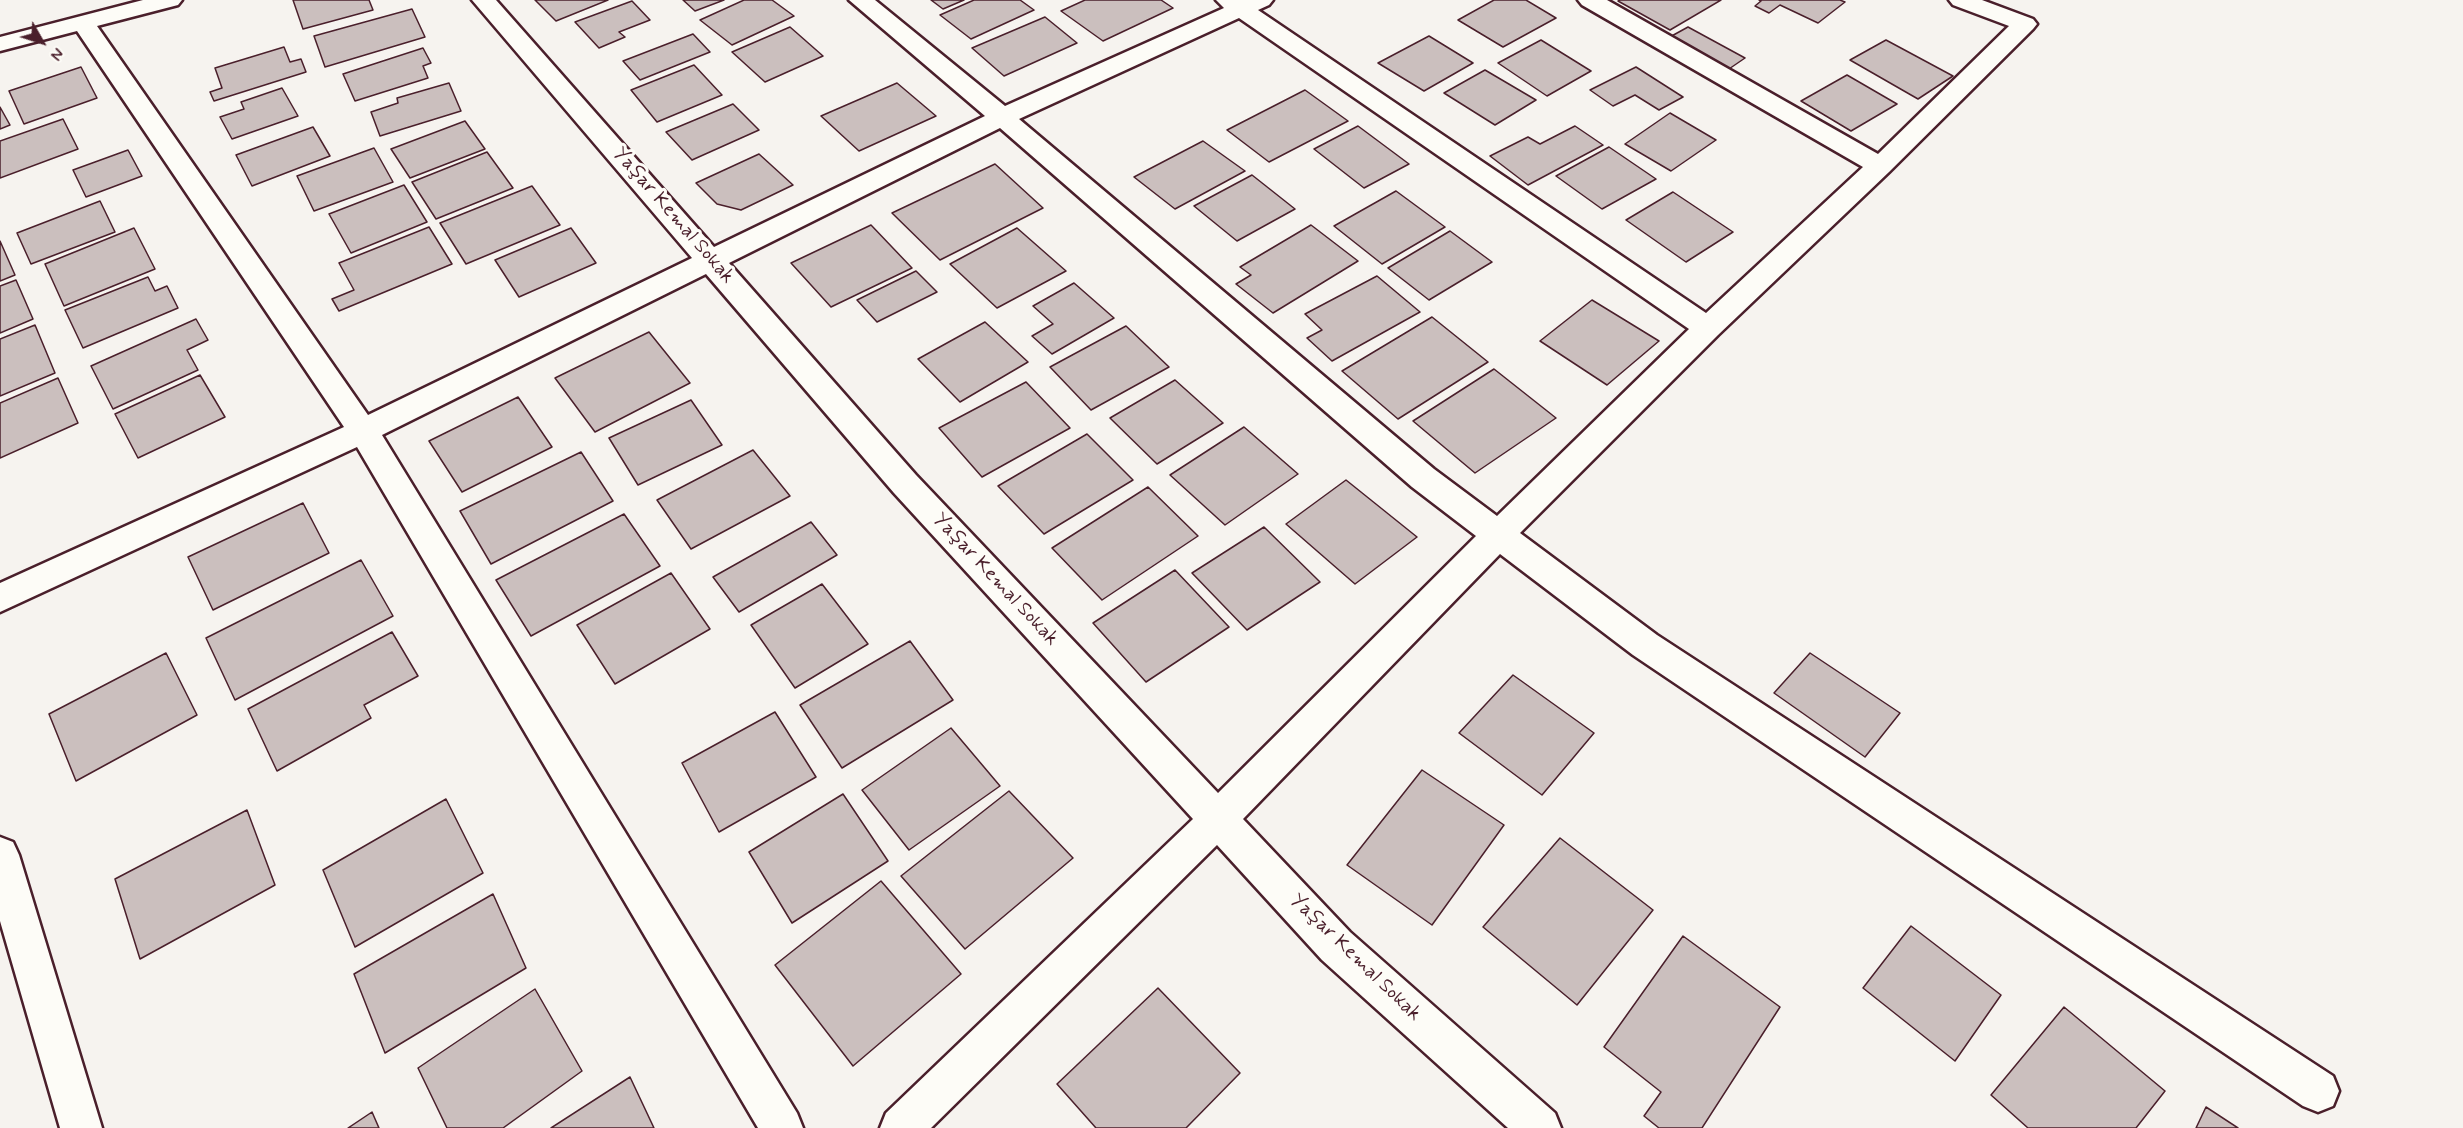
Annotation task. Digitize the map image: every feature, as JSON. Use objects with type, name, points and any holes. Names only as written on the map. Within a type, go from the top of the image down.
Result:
[{"type":"street","points":[[0,44],[170,0]]},
{"type":"street","name":"Yaşar Kemal Sokak","points":[[484,0],[905,484],[1336,946],[1540,1128]]},
{"type":"street","points":[[861,0],[1002,117],[1423,478],[1645,645],[2318,1090]]},
{"type":"street","points":[[1590,0],[1880,166]]},
{"type":"street","points":[[901,1128],[1218,819],[1498,535],[1708,328],[1880,166],[2025,24],[1961,0]]},
{"type":"street","points":[[0,598],[363,430],[1002,117],[1244,3],[1708,328]]},
{"type":"street","points":[[83,23],[363,430],[782,1128]]},
{"type":"street","points":[[0,855],[81,1128]]},
{"type":"building","points":[[293,0],[369,0],[373,10],[303,29]]},
{"type":"building","points":[[535,0],[608,0],[556,21]]},
{"type":"building","points":[[683,0],[724,0],[695,11]]},
{"type":"building","points":[[744,0],[772,0],[794,16],[732,45],[700,20]]},
{"type":"building","points":[[931,0],[964,0],[943,9]]},
{"type":"building","points":[[974,0],[1020,0],[1034,10],[971,39],[940,15]]},
{"type":"building","points":[[1085,0],[1161,0],[1173,8],[1103,41],[1061,11]]},
{"type":"building","points":[[1494,0],[1526,0],[1556,18],[1503,47],[1458,20]]},
{"type":"building","points":[[1721,0],[1670,30],[1618,1]]},
{"type":"building","points":[[1759,0],[1840,0],[1845,2],[1818,23],[1780,5],[1769,13],[1755,6],[1761,1]]},
{"type":"building","points":[[632,1],[650,20],[619,32],[625,37],[599,48],[575,22]]},
{"type":"building","points":[[412,9],[425,37],[325,67],[314,36]]},
{"type":"building","points":[[1045,17],[1077,43],[1004,76],[972,48]]},
{"type":"building","points":[[790,27],[823,56],[765,82],[732,52]]},
{"type":"building","points":[[1688,27],[1745,58],[1726,71],[1668,38]]},
{"type":"building","points":[[693,34],[710,52],[640,80],[623,61]]},
{"type":"building","points":[[1429,36],[1473,63],[1424,91],[1378,63]]},
{"type":"building","points":[[1541,40],[1591,71],[1547,96],[1498,63]]},
{"type":"building","points":[[1886,40],[1953,76],[1918,99],[1850,60]]},
{"type":"building","points":[[284,47],[290,62],[301,59],[306,72],[214,101],[210,92],[222,88],[215,68]]},
{"type":"building","points":[[423,48],[431,63],[423,66],[428,78],[355,101],[343,74]]},
{"type":"building","points":[[694,65],[722,95],[657,122],[631,90]]},
{"type":"building","points":[[81,67],[97,98],[24,124],[9,91]]},
{"type":"building","points":[[1636,67],[1683,97],[1659,110],[1635,95],[1613,106],[1590,90]]},
{"type":"building","points":[[1485,70],[1536,100],[1495,125],[1444,93]]},
{"type":"building","points":[[1847,75],[1897,104],[1851,131],[1801,101]]},
{"type":"building","points":[[449,83],[461,111],[380,136],[371,112],[398,103],[397,98]]},
{"type":"building","points":[[897,83],[936,116],[859,151],[821,116]]},
{"type":"building","points":[[282,88],[298,116],[232,139],[220,117],[244,109],[241,102]]},
{"type":"building","points":[[1305,90],[1348,121],[1269,162],[1227,130]]},
{"type":"building","points":[[733,104],[759,130],[692,160],[666,132]]},
{"type":"building","points":[[0,107],[10,125],[0,129]]},
{"type":"building","points":[[1670,113],[1716,140],[1671,171],[1625,144]]},
{"type":"building","points":[[63,119],[78,149],[0,178],[0,141]]},
{"type":"building","points":[[465,121],[485,149],[410,178],[391,149]]},
{"type":"building","points":[[1358,126],[1409,164],[1364,188],[1314,149]]},
{"type":"building","points":[[1575,126],[1603,145],[1528,185],[1490,156],[1528,137],[1540,144]]},
{"type":"building","points":[[313,127],[330,156],[252,186],[236,155]]},
{"type":"building","points":[[1203,141],[1245,171],[1175,209],[1134,177]]},
{"type":"building","points":[[1609,147],[1656,179],[1602,209],[1556,176]]},
{"type":"building","points":[[374,148],[393,182],[314,211],[297,176]]},
{"type":"building","points":[[128,150],[142,176],[86,197],[73,170]]},
{"type":"building","points":[[487,152],[513,188],[436,219],[412,182]]},
{"type":"building","points":[[759,154],[793,185],[741,210],[717,204],[696,183]]},
{"type":"building","points":[[995,164],[1043,208],[940,260],[892,213]]},
{"type":"building","points":[[1252,175],[1295,209],[1237,241],[1194,206]]},
{"type":"building","points":[[404,185],[427,222],[351,253],[329,214]]},
{"type":"building","points":[[532,186],[560,225],[466,264],[440,223]]},
{"type":"building","points":[[1396,191],[1445,227],[1382,264],[1334,226]]},
{"type":"building","points":[[1673,192],[1733,232],[1686,262],[1626,220]]},
{"type":"building","points":[[100,201],[115,232],[31,264],[17,233]]},
{"type":"building","points":[[871,225],[912,268],[831,307],[791,263]]},
{"type":"building","points":[[1311,225],[1358,261],[1273,313],[1236,284],[1251,275],[1240,267]]},
{"type":"building","points":[[429,227],[452,264],[339,311],[332,299],[354,290],[339,263]]},
{"type":"building","points":[[134,228],[155,269],[64,306],[45,264]]},
{"type":"building","points":[[571,228],[596,263],[519,297],[495,260]]},
{"type":"building","points":[[1017,228],[1066,271],[997,308],[950,264]]},
{"type":"building","points":[[1450,231],[1492,262],[1429,300],[1388,268]]},
{"type":"building","points":[[0,241],[15,275],[0,281]]},
{"type":"building","points":[[916,271],[937,292],[877,322],[857,300]]},
{"type":"building","points":[[1377,276],[1420,312],[1332,361],[1307,338],[1322,330],[1305,314]]},
{"type":"building","points":[[148,277],[155,291],[167,286],[178,308],[83,348],[65,310]]},
{"type":"building","points":[[16,280],[33,319],[0,333],[0,286]]},
{"type":"building","points":[[1074,283],[1114,318],[1052,354],[1032,336],[1053,324],[1033,306]]},
{"type":"building","points":[[1592,300],[1659,341],[1607,385],[1540,341]]},
{"type":"building","points":[[1432,317],[1488,362],[1398,419],[1342,371]]},
{"type":"building","points":[[196,319],[208,340],[187,350],[198,370],[113,409],[91,366]]},
{"type":"building","points":[[985,322],[1028,362],[960,402],[918,359]]},
{"type":"building","points":[[35,325],[55,373],[0,396],[0,339]]},
{"type":"building","points":[[1126,326],[1169,367],[1091,410],[1050,367]]},
{"type":"building","points":[[649,332],[690,383],[595,432],[555,378]]},
{"type":"building","points":[[1494,369],[1556,418],[1475,473],[1413,421]]},
{"type":"building","points":[[200,375],[225,417],[138,458],[115,414]]},
{"type":"building","points":[[58,378],[78,423],[0,458],[0,403]]},
{"type":"building","points":[[1175,380],[1223,423],[1157,464],[1110,418]]},
{"type":"building","points":[[1026,382],[1070,428],[982,477],[939,428]]},
{"type":"building","points":[[518,397],[552,447],[462,492],[429,441]]},
{"type":"building","points":[[691,400],[722,445],[638,485],[609,438]]},
{"type":"building","points":[[1244,427],[1298,474],[1225,525],[1170,475]]},
{"type":"building","points":[[1087,434],[1133,480],[1044,534],[998,486]]},
{"type":"building","points":[[753,450],[790,496],[691,549],[657,500]]},
{"type":"building","points":[[581,452],[613,501],[491,564],[460,511]]},
{"type":"building","points":[[1346,480],[1417,537],[1355,584],[1286,524]]},
{"type":"building","points":[[1148,487],[1198,536],[1102,600],[1052,548]]},
{"type":"building","points":[[303,503],[329,553],[213,610],[188,557]]},
{"type":"building","points":[[624,514],[660,566],[531,636],[496,580]]},
{"type":"building","points":[[811,522],[837,555],[739,612],[713,577]]},
{"type":"building","points":[[1264,527],[1320,582],[1247,630],[1192,573]]},
{"type":"building","points":[[361,560],[393,616],[235,700],[206,638]]},
{"type":"building","points":[[1175,570],[1229,627],[1146,682],[1093,623]]},
{"type":"building","points":[[671,573],[710,629],[615,684],[577,625]]},
{"type":"building","points":[[822,584],[868,644],[795,688],[751,625]]},
{"type":"building","points":[[392,632],[418,676],[364,705],[371,718],[277,771],[248,709]]},
{"type":"building","points":[[910,641],[953,700],[842,768],[800,705]]},
{"type":"building","points":[[166,653],[197,715],[76,781],[49,714]]},
{"type":"building","points":[[1810,653],[1900,713],[1865,757],[1774,693]]},
{"type":"building","points":[[1513,675],[1594,733],[1542,795],[1459,733]]},
{"type":"building","points":[[775,712],[816,777],[719,832],[682,763]]},
{"type":"building","points":[[951,728],[1000,786],[909,850],[862,790]]},
{"type":"building","points":[[1422,770],[1504,825],[1432,925],[1347,865]]},
{"type":"building","points":[[1009,791],[1073,858],[965,949],[901,876]]},
{"type":"building","points":[[843,794],[888,861],[792,923],[749,852]]},
{"type":"building","points":[[446,799],[483,873],[355,947],[323,870]]},
{"type":"building","points":[[247,810],[275,885],[140,959],[115,879]]},
{"type":"building","points":[[1560,838],[1653,910],[1577,1005],[1483,927]]},
{"type":"building","points":[[881,881],[961,974],[853,1066],[775,965]]},
{"type":"building","points":[[493,894],[526,968],[385,1053],[354,974]]},
{"type":"building","points":[[1911,926],[2001,995],[1955,1061],[1863,988]]},
{"type":"building","points":[[1683,936],[1780,1007],[1702,1128],[1659,1128],[1644,1116],[1661,1092],[1604,1047]]},
{"type":"building","points":[[1158,988],[1240,1073],[1186,1128],[1096,1128],[1057,1084]]},
{"type":"building","points":[[535,989],[582,1071],[503,1128],[447,1128],[418,1068]]},
{"type":"building","points":[[2064,1007],[2165,1091],[2136,1128],[2028,1128],[1991,1095]]},
{"type":"building","points":[[630,1077],[654,1128],[551,1128]]},
{"type":"building","points":[[2206,1107],[2238,1128],[2196,1128]]},
{"type":"building","points":[[372,1112],[379,1128],[348,1128]]}]
